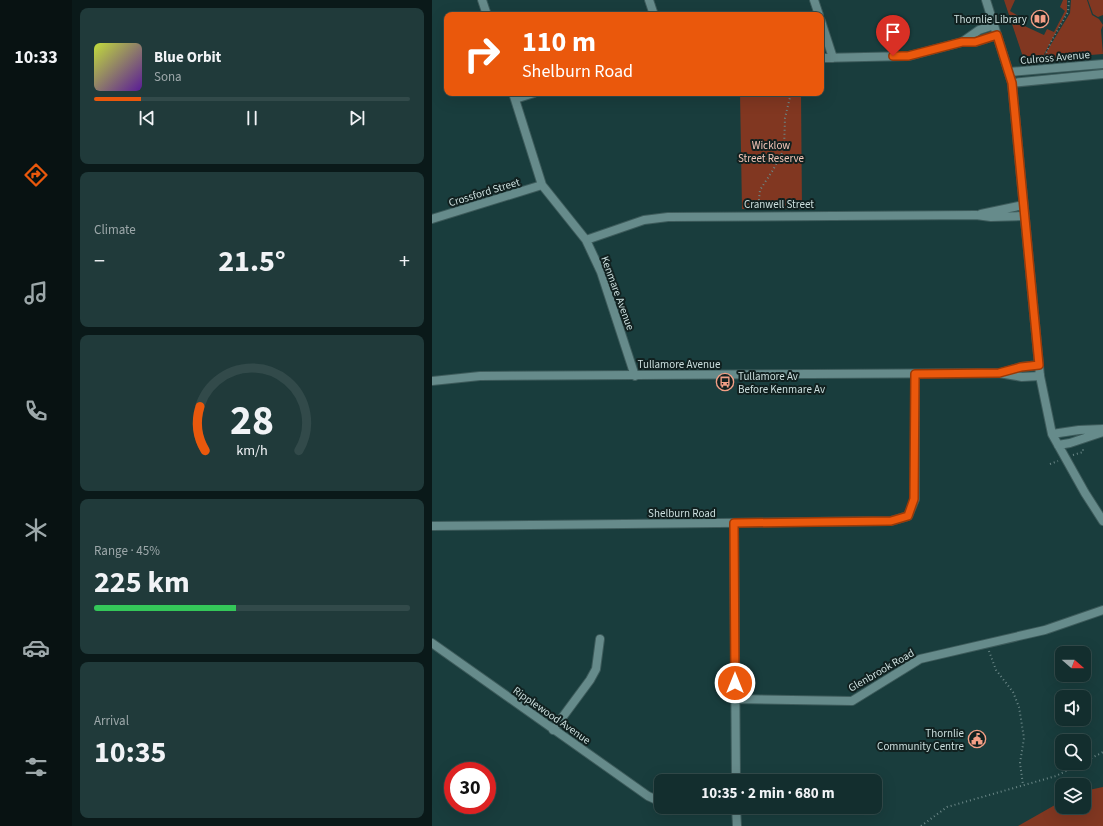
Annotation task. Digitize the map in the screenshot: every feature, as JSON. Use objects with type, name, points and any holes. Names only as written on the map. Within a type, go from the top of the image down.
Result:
[{"type":"street","points":[[482,0],[486,12]]},
{"type":"street","points":[[649,0],[653,12]]},
{"type":"street","points":[[814,0],[818,12]]},
{"type":"street","points":[[986,0],[1012,83],[1040,376],[1052,434],[1103,521]]},
{"type":"street","points":[[962,42],[979,30],[994,25]]},
{"type":"street","points":[[824,30],[833,58]]},
{"type":"street","points":[[824,58],[908,56],[962,42],[975,42],[997,35]]},
{"type":"street","name":"Culross Avenue","points":[[1009,72],[1103,64]]},
{"type":"street","name":"Culross Avenue","points":[[1012,83],[1103,74]]},
{"type":"street","name":"Kenmare Avenue","points":[[514,96],[542,185],[586,240],[601,272],[635,376]]},
{"type":"street","name":"Crossford Street","points":[[432,219],[542,185]]},
{"type":"street","name":"Cranwell Street","points":[[976,215],[1023,205]]},
{"type":"street","name":"Cranwell Street","points":[[586,240],[644,220],[668,216],[1024,216]]},
{"type":"street","name":"Tullamore Avenue","points":[[999,373],[1021,367],[1039,365]]},
{"type":"street","name":"Tullamore Avenue","points":[[432,381],[480,376],[999,373],[1022,377],[1040,376]]},
{"type":"street","name":"Shelburn Road","points":[[432,526],[891,521],[908,516],[914,499],[915,374]]},
{"type":"street","points":[[1052,434],[1079,430],[1103,430]]},
{"type":"street","points":[[1058,445],[1070,443],[1103,430]]},
{"type":"street","points":[[734,523],[736,774]]},
{"type":"street","name":"Glenbrook Road","points":[[735,699],[852,701],[920,660],[1045,630],[1103,610]]},
{"type":"street","points":[[552,730],[590,680],[596,669],[600,639]]},
{"type":"street","name":"Ripplewood Avenue","points":[[432,643],[552,730],[654,799]]},
{"type":"street","points":[[736,814],[737,826]]},
{"type":"path","points":[[1042,61],[1068,12],[1069,0]]},
{"type":"path","points":[[758,215],[758,199],[760,190],[784,149],[785,118],[791,96]]},
{"type":"path","points":[[987,644],[996,670],[1013,692],[1019,707],[1024,738],[1020,763],[1023,785]]},
{"type":"path","points":[[1091,758],[1103,752]]},
{"type":"path","points":[[921,826],[947,807],[1056,776],[1068,770]]},
{"type":"green space","points":[[1004,0],[1015,0],[1010,11],[1020,17],[1018,23],[1044,35],[1047,29],[1054,32],[1065,11],[1060,7],[1063,0],[1067,0],[1067,12],[1042,58],[1024,60]]},
{"type":"green space","points":[[1071,0],[1087,0],[1092,15],[1099,19],[1103,25],[1101,30],[1103,54],[1042,59],[1070,13]]},
{"type":"green space","points":[[1088,0],[1103,0],[1103,15],[1098,17],[1093,14]]},
{"type":"green space","name":"Wicklow Street Reserve","points":[[740,96],[801,96],[802,209],[742,209]]},
{"type":"green space","points":[[1103,787],[1103,826],[1018,826],[1055,805],[1055,814],[1091,814],[1091,790]]},
{"type":"place","name":"Thornlie Library","points":[[1040,19]]},
{"type":"place","name":"Tullamore Av Before Kenmare Av","points":[[725,382]]},
{"type":"place","name":"Thornlie Community Centre","points":[[977,739]]},
{"type":"route","points":[[735,683],[734,523],[891,521],[908,516],[914,499],[915,374],[999,373],[1021,367],[1039,365],[1012,83],[997,35],[975,42],[962,42],[908,56],[893,56]]}]
